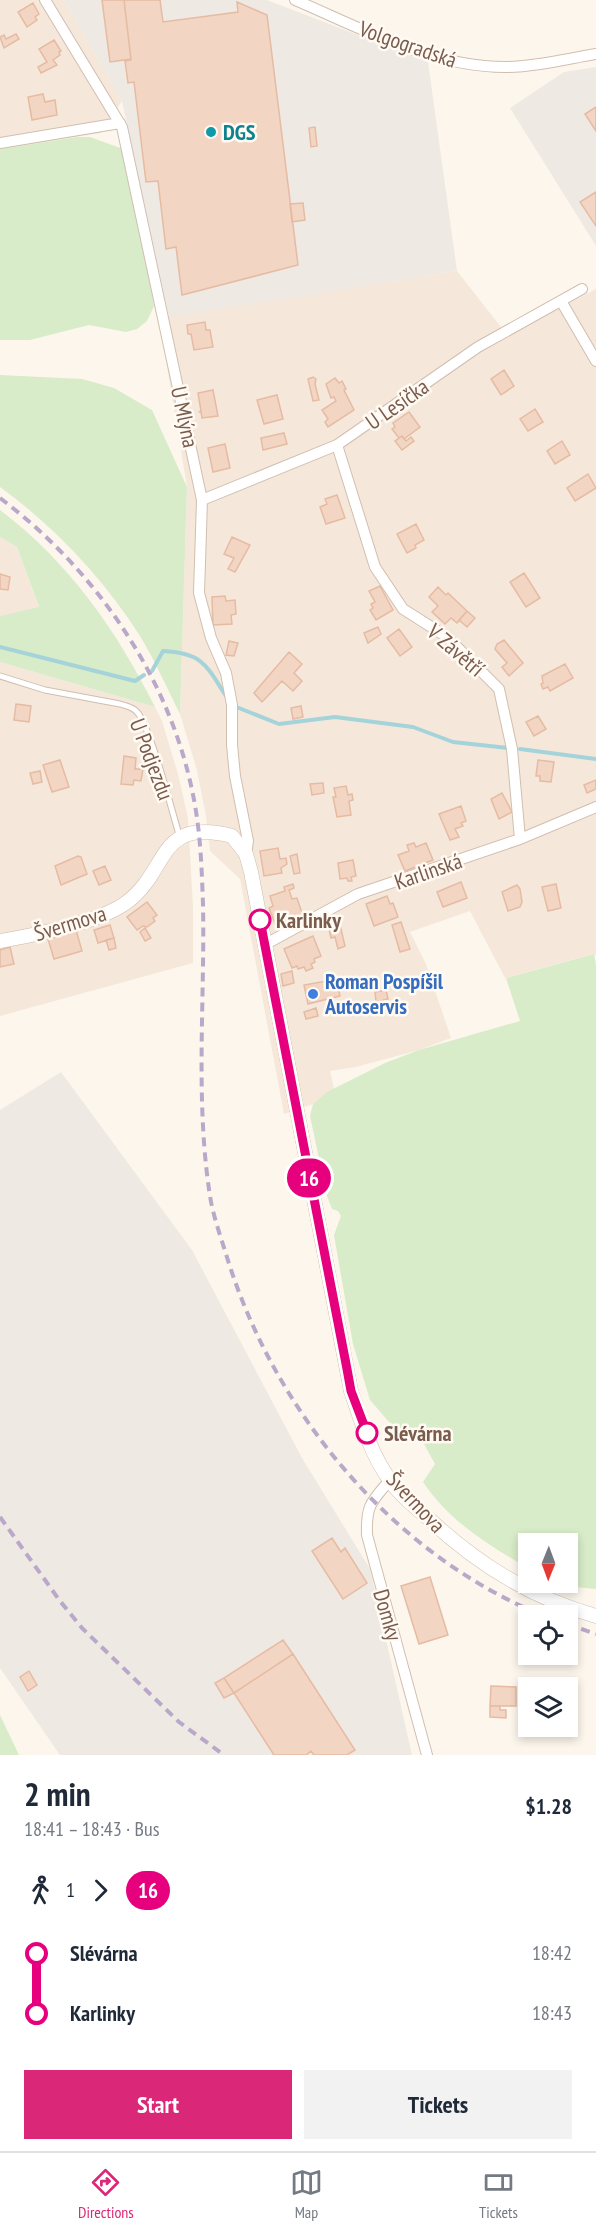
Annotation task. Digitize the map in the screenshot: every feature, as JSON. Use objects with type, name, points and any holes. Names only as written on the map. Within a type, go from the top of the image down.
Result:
[{"type":"street","name":"U Mlýna","points":[[45,0],[120,123],[202,500],[199,593],[211,638],[226,673],[232,706],[235,776],[248,841],[246,854]]},
{"type":"street","name":"Volgogradská","points":[[295,0],[415,51],[462,64],[505,67],[596,54]]},
{"type":"street","points":[[0,143],[120,123]]},
{"type":"street","name":"U Lesíčka","points":[[202,500],[337,445],[478,347],[582,290]]},
{"type":"street","points":[[561,301],[596,362]]},
{"type":"street","name":"V Závětří","points":[[337,445],[375,567],[403,609],[447,637],[499,689],[512,749],[520,839]]},
{"type":"street","name":"Karlinská","points":[[264,945],[358,894],[520,839],[596,807]]},
{"type":"street","points":[[180,838],[190,833],[204,831],[232,836],[246,854]]},
{"type":"street","name":"Švermova","points":[[0,941],[41,934],[107,913],[127,902],[145,883],[159,859],[180,838]]},
{"type":"street","name":"Švermova","points":[[246,854],[351,1391],[374,1450],[390,1480],[444,1533],[499,1575],[532,1593],[596,1616]]},
{"type":"street","name":"Domky","points":[[390,1480],[369,1505],[366,1514],[367,1535],[427,1755]]},
{"type":"lane","name":"U Podjezdu","points":[[0,676],[45,690],[129,706],[138,712],[143,720],[180,838]]},
{"type":"shaded area","points":[[0,0],[64,0],[122,101],[101,133],[0,149]]},
{"type":"shaded area","points":[[64,0],[267,0],[428,62],[457,271],[169,317],[122,101]]},
{"type":"shaded area","points":[[596,67],[596,246],[510,108],[564,72]]},
{"type":"shaded area","points":[[457,271],[508,336],[596,289],[596,956],[593,954],[505,978],[470,911],[410,932],[426,964],[451,1038],[419,1050],[356,1067],[330,1071],[334,1089],[313,1104],[284,1114],[240,879],[210,851],[197,770],[180,714],[187,487],[159,318]]},
{"type":"shaded area","points":[[0,537],[17,547],[39,608],[0,616]]},
{"type":"shaded area","points":[[0,662],[155,707],[162,721],[178,774],[188,818],[193,907],[193,963],[0,1016]]},
{"type":"shaded area","points":[[61,1072],[192,1250],[302,1458],[370,1569],[412,1755],[60,1755],[0,1668],[0,1110]]},
{"type":"green space","points":[[90,137],[123,149],[141,228],[154,306],[147,321],[137,329],[126,332],[89,325],[30,340],[0,340],[0,149]]},
{"type":"green space","points":[[0,375],[82,379],[114,388],[152,410],[187,487],[180,714],[140,636],[110,594],[59,536],[0,487]]},
{"type":"green space","points":[[0,510],[48,552],[89,600],[124,651],[155,707],[0,662],[0,616],[39,607],[17,547],[0,537]]},
{"type":"green space","points":[[594,954],[596,965],[596,1589],[578,1587],[578,1533],[518,1533],[518,1562],[470,1531],[445,1509],[423,1482],[435,1464],[418,1433],[405,1431],[389,1422],[370,1400],[353,1344],[334,1235],[341,1216],[338,1211],[332,1209],[327,1196],[310,1116],[313,1104],[327,1092],[385,1063],[419,1050],[520,1021],[506,978]]},
{"type":"green space","points":[[0,1715],[19,1755],[0,1755]]},
{"type":"building","points":[[102,0],[124,0],[131,59],[110,62]]},
{"type":"building","name":"DGS","points":[[124,0],[160,0],[163,22],[238,12],[237,2],[267,15],[298,265],[182,295],[176,247],[166,249],[158,181],[146,182],[134,82],[128,83],[125,61],[131,60]]},
{"type":"building","points":[[33,3],[39,14],[35,17],[37,20],[27,27],[18,12]]},
{"type":"building","points":[[16,34],[19,39],[4,48],[0,37],[4,35],[6,39]]},
{"type":"building","points":[[54,40],[61,51],[60,55],[53,60],[57,65],[41,73],[38,67],[47,62],[39,49]]},
{"type":"building","points":[[43,94],[45,102],[55,100],[57,115],[32,120],[28,97]]},
{"type":"building","points":[[596,107],[596,131],[585,114]]},
{"type":"building","points":[[315,127],[317,146],[311,147],[309,128]]},
{"type":"building","points":[[596,192],[596,226],[580,202]]},
{"type":"building","points":[[303,203],[305,220],[292,222],[290,204]]},
{"type":"building","points":[[205,322],[206,330],[210,330],[213,347],[194,350],[187,325]]},
{"type":"building","points":[[504,370],[514,386],[501,395],[491,379]]},
{"type":"building","points":[[313,377],[316,379],[319,400],[313,401],[308,379]]},
{"type":"building","points":[[335,378],[339,383],[342,381],[354,410],[328,427],[325,422],[328,419],[322,410],[336,401],[334,397],[331,398],[326,384]]},
{"type":"building","points":[[213,390],[218,416],[202,418],[199,412],[201,411],[198,393]]},
{"type":"building","points":[[277,395],[283,419],[264,424],[257,400]]},
{"type":"building","points":[[535,409],[543,422],[528,431],[520,419]]},
{"type":"building","points":[[409,412],[420,427],[404,439],[402,436],[399,438],[392,429],[395,427],[393,423]]},
{"type":"building","points":[[284,433],[287,444],[263,450],[261,438]]},
{"type":"building","points":[[402,436],[406,441],[411,437],[414,441],[402,450],[395,441]]},
{"type":"building","points":[[562,441],[570,455],[555,464],[547,451]]},
{"type":"building","points":[[225,444],[230,468],[213,472],[208,448]]},
{"type":"building","points":[[588,474],[596,488],[575,501],[567,488]]},
{"type":"building","points":[[337,495],[345,518],[326,524],[320,507],[327,504],[325,499]]},
{"type":"building","points":[[416,524],[424,540],[407,553],[397,534]]},
{"type":"building","points":[[232,537],[250,545],[235,572],[228,569],[234,558],[224,554]]},
{"type":"building","points":[[524,573],[540,598],[526,607],[510,582]]},
{"type":"building","points":[[0,574],[10,577],[8,590],[0,589]]},
{"type":"building","points":[[380,586],[393,610],[376,620],[370,610],[373,608],[371,604],[375,602],[369,591]]},
{"type":"building","points":[[438,587],[467,611],[457,623],[451,618],[445,624],[432,612],[438,606],[429,597]]},
{"type":"building","points":[[225,596],[226,601],[235,600],[236,614],[231,615],[232,624],[213,625],[212,597]]},
{"type":"building","points":[[467,611],[475,618],[467,627],[459,620]]},
{"type":"building","points":[[378,627],[381,634],[368,643],[364,633]]},
{"type":"building","points":[[399,629],[412,647],[400,656],[387,638]]},
{"type":"building","points":[[504,640],[523,663],[509,676],[502,667],[507,663],[495,649],[497,644]]},
{"type":"building","points":[[229,641],[238,643],[234,656],[226,655]]},
{"type":"building","points":[[289,652],[302,664],[294,673],[302,681],[293,691],[282,681],[262,702],[254,693]]},
{"type":"building","points":[[565,664],[573,678],[550,691],[548,687],[543,689],[542,676]]},
{"type":"building","points":[[16,704],[31,706],[29,722],[14,720]]},
{"type":"building","points":[[301,706],[303,717],[293,719],[291,708]]},
{"type":"building","points":[[538,716],[546,729],[534,736],[526,722]]},
{"type":"building","points":[[124,756],[136,758],[135,769],[143,769],[141,781],[134,780],[133,785],[121,784]]},
{"type":"building","points":[[60,760],[69,787],[52,792],[43,765]]},
{"type":"building","points":[[538,760],[554,762],[551,782],[540,781],[540,776],[536,776]]},
{"type":"building","points":[[40,771],[42,782],[33,784],[30,773]]},
{"type":"building","points":[[596,780],[596,789],[587,793],[584,785]]},
{"type":"building","points":[[323,783],[324,793],[312,795],[310,784]]},
{"type":"building","points":[[346,786],[348,795],[352,794],[353,800],[349,801],[351,815],[337,817],[333,797],[336,797],[334,788]]},
{"type":"building","points":[[502,793],[512,812],[499,819],[491,799]]},
{"type":"building","points":[[461,806],[466,821],[461,823],[463,826],[455,829],[459,837],[450,840],[439,814]]},
{"type":"building","points":[[414,843],[416,847],[426,843],[433,860],[405,871],[398,855],[409,851],[407,845]]},
{"type":"building","points":[[278,848],[280,859],[286,858],[287,864],[281,868],[282,873],[264,876],[260,851]]},
{"type":"building","points":[[297,854],[300,873],[294,874],[290,856]]},
{"type":"building","points":[[78,856],[81,857],[87,874],[61,885],[55,866]]},
{"type":"building","points":[[353,860],[356,876],[351,877],[352,881],[348,881],[347,878],[340,879],[338,863]]},
{"type":"building","points":[[105,866],[111,880],[99,885],[93,871]]},
{"type":"building","points":[[461,882],[467,898],[443,907],[437,892]]},
{"type":"building","points":[[293,884],[294,888],[289,890],[292,899],[297,898],[303,916],[276,926],[269,908],[273,906],[270,896],[285,891],[284,887]]},
{"type":"building","points":[[556,884],[561,908],[548,911],[542,887]]},
{"type":"building","points":[[517,885],[522,902],[520,907],[508,911],[502,892]]},
{"type":"building","points":[[387,896],[390,904],[393,903],[398,917],[374,926],[366,904]]},
{"type":"building","points":[[147,902],[157,915],[153,918],[155,921],[137,930],[127,917]]},
{"type":"building","points":[[337,918],[340,925],[329,929],[326,921]]},
{"type":"building","points":[[401,922],[410,949],[400,952],[392,925]]},
{"type":"building","points":[[110,925],[114,938],[98,943],[94,930]]},
{"type":"building","points":[[340,925],[345,946],[338,949],[335,937],[331,938],[329,929]]},
{"type":"building","points":[[145,928],[151,938],[145,941],[140,932]]},
{"type":"building","points":[[76,930],[82,951],[54,959],[48,939]]},
{"type":"building","points":[[313,936],[321,956],[314,959],[315,962],[311,964],[313,968],[306,971],[304,967],[292,968],[284,949]]},
{"type":"building","points":[[114,938],[116,948],[109,950],[106,940]]},
{"type":"building","points":[[10,947],[14,964],[0,967],[0,950]]},
{"type":"building","points":[[292,971],[294,983],[283,986],[281,974]]},
{"type":"building","points":[[337,979],[340,996],[308,1004],[304,985]]},
{"type":"building","points":[[386,990],[388,999],[376,1002],[375,992]]},
{"type":"building","points":[[316,1008],[318,1016],[306,1019],[304,1012]]},
{"type":"building","points":[[332,1538],[341,1552],[345,1548],[367,1583],[343,1599],[312,1551]]},
{"type":"building","points":[[430,1577],[448,1635],[419,1644],[401,1586]]},
{"type":"building","points":[[283,1640],[293,1654],[234,1693],[224,1678]]},
{"type":"building","points":[[293,1654],[355,1750],[347,1755],[314,1755],[311,1751],[306,1755],[274,1755],[234,1693]]},
{"type":"building","points":[[29,1671],[37,1685],[28,1691],[20,1677]]},
{"type":"building","points":[[224,1678],[234,1693],[224,1698],[215,1683]]},
{"type":"building","points":[[491,1686],[516,1687],[516,1706],[490,1706]]},
{"type":"building","points":[[490,1706],[500,1706],[500,1710],[506,1710],[506,1718],[490,1717]]},
{"type":"waterway","points":[[0,647],[135,681],[144,675]]},
{"type":"waterway","points":[[152,671],[163,651],[187,655],[195,658],[208,669],[226,696]]},
{"type":"waterway","points":[[234,706],[279,724],[335,717],[413,727],[453,742],[508,748]]},
{"type":"waterway","points":[[520,749],[596,759]]},
{"type":"railway","points":[[0,498],[37,529],[71,563],[130,639],[154,681],[173,725],[188,771],[197,818],[202,872],[202,1087],[205,1160],[210,1196],[221,1240],[247,1312],[274,1368],[307,1421],[345,1470],[389,1515],[436,1555],[488,1589],[521,1605]]},
{"type":"railway","points":[[0,1517],[82,1628],[179,1722],[224,1755]]},
{"type":"railway","points":[[578,1628],[596,1634]]},
{"type":"bus line","name":"16","points":[[260,920],[351,1391],[367,1433]]},
{"type":"place","name":"DGS","points":[[211,132]]},
{"type":"place","name":"Karlinky","points":[[260,920]]},
{"type":"place","name":"Roman Pospíšil Autoservis","points":[[313,994]]},
{"type":"place","name":"Slévárna","points":[[367,1433]]}]
